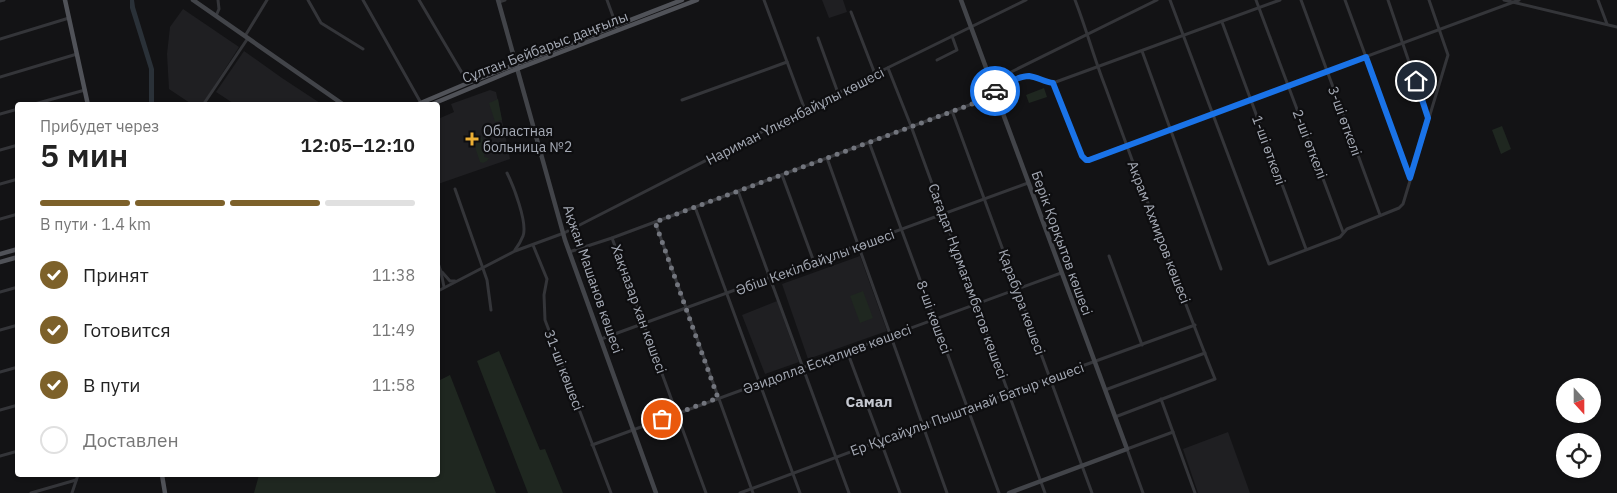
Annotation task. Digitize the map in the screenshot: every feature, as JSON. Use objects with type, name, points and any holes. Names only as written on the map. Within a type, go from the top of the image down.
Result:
[{"type":"main road","points":[[65,0],[87,102]]},
{"type":"main road","name":"Сұлтан Бейбарыс даңғылы","points":[[618,28],[682,0]]},
{"type":"main road","name":"Сұлтан Бейбарыс даңғылы","points":[[437,102],[572,45],[697,0]]},
{"type":"main road","name":"Сұлтан Бейбарыс даңғылы","points":[[423,102],[468,83],[516,67]]},
{"type":"main road","points":[[0,254],[15,250]]},
{"type":"main road","points":[[0,262],[15,258]]},
{"type":"main road","points":[[162,477],[165,493]]},
{"type":"street","points":[[0,1],[4,0]]},
{"type":"street","points":[[193,0],[340,102]]},
{"type":"street","points":[[216,16],[219,9],[218,0]]},
{"type":"street","points":[[205,102],[268,0]]},
{"type":"street","points":[[308,0],[321,23],[363,49]]},
{"type":"street","points":[[363,0],[417,102]]},
{"type":"street","points":[[420,0],[468,83]]},
{"type":"street","points":[[498,1],[505,0]]},
{"type":"street","points":[[607,0],[618,28]]},
{"type":"street","points":[[764,0],[804,110]]},
{"type":"street","name":"Берік Қорқытов көшесі","points":[[961,0],[1143,493]]},
{"type":"street","name":"Нариман Үлкенбайұлы көшесі","points":[[440,290],[515,251],[564,233],[875,74],[1026,0]]},
{"type":"street","name":"Акрам Ахмиров көшесі","points":[[1075,0],[1127,146],[1215,379],[1161,399]]},
{"type":"street","points":[[569,252],[612,238],[991,97],[1005,76],[1011,72],[1157,0]]},
{"type":"street","points":[[1170,0],[1269,264],[1340,237],[1347,229],[1399,208],[1402,204],[1448,55],[1429,0]]},
{"type":"street","name":"2-ші өткелі","points":[[1256,0],[1343,232]]},
{"type":"street","points":[[999,85],[1030,76],[1053,83],[1280,0]]},
{"type":"street","name":"3-ші өткелі","points":[[1301,0],[1380,215]]},
{"type":"street","points":[[1345,0],[1410,178]]},
{"type":"street","points":[[1388,0],[1428,118]]},
{"type":"street","points":[[1504,0],[1617,27]]},
{"type":"street","points":[[1053,83],[1082,156],[1089,160],[1403,44],[1510,1],[1519,0]]},
{"type":"street","points":[[1598,0],[1607,24]]},
{"type":"street","name":"Ақжан Машанов көшесі","points":[[498,1],[569,252],[656,493]]},
{"type":"street","points":[[850,12],[875,74]]},
{"type":"street","points":[[0,38],[69,18]]},
{"type":"street","name":"1-ші өткелі","points":[[1222,22],[1306,249]]},
{"type":"street","points":[[937,60],[957,50],[952,36]]},
{"type":"street","points":[[818,38],[838,93]]},
{"type":"street","points":[[1142,52],[1221,269]]},
{"type":"street","points":[[0,77],[77,54]]},
{"type":"street","points":[[682,100],[787,62]]},
{"type":"street","name":"Сағадат Нұрмағамбетов көшесі","points":[[888,68],[1045,493]]},
{"type":"street","points":[[42,102],[84,90]]},
{"type":"street","points":[[0,114],[15,110]]},
{"type":"street","name":"Қарабура көшесі","points":[[952,111],[1092,493]]},
{"type":"street","name":"8-шi көшесi","points":[[869,142],[998,493]]},
{"type":"street","points":[[0,150],[15,146]]},
{"type":"street","points":[[827,158],[947,493]]},
{"type":"street","name":"31-ші көшесі","points":[[507,173],[524,226],[524,235],[547,278],[544,294],[545,320],[611,493]]},
{"type":"street","points":[[782,174],[814,262]]},
{"type":"street","points":[[0,184],[15,180]]},
{"type":"street","name":"Әбіш Кекілбайұлы көшесі","points":[[601,339],[1028,183]]},
{"type":"street","points":[[455,189],[487,280],[491,310]]},
{"type":"street","points":[[738,191],[849,493]]},
{"type":"street","points":[[695,207],[800,493]]},
{"type":"street","points":[[0,219],[15,215]]},
{"type":"street","points":[[655,222],[752,491]]},
{"type":"street","points":[[515,251],[524,235]]},
{"type":"street","name":"Хақназар хан көшесі","points":[[612,238],[706,493]]},
{"type":"street","points":[[1109,256],[1142,345]]},
{"type":"street","points":[[440,268],[450,281],[456,282]]},
{"type":"street","points":[[442,272],[444,287]]},
{"type":"street","name":"Әзидолла Есқалиев көшесі","points":[[592,445],[1061,273]]},
{"type":"street","points":[[0,292],[15,288]]},
{"type":"street","points":[[0,330],[15,326]]},
{"type":"street","name":"Ер Құсайұлы Пыштанай Батыр көшесі","points":[[740,493],[752,491],[793,473],[967,408],[1195,326]]},
{"type":"street","points":[[847,351],[900,493]]},
{"type":"street","points":[[1105,390],[1205,353]]},
{"type":"street","points":[[0,372],[15,368]]},
{"type":"street","points":[[1115,416],[1161,399],[1195,493]]},
{"type":"street","points":[[0,410],[15,407]]},
{"type":"street","points":[[1009,493],[1173,432]]},
{"type":"street","points":[[0,456],[15,452]]},
{"type":"street","points":[[72,493],[77,477]]},
{"type":"street","points":[[31,493],[76,480]]},
{"type":"shaded area","points":[[130,0],[134,0],[154,69],[154,102],[149,102],[149,69],[130,8]]},
{"type":"shaded area","points":[[822,0],[843,0],[847,12],[829,18]]},
{"type":"shaded area","points":[[183,9],[239,47],[204,102],[188,102],[169,89],[167,54],[170,27]]},
{"type":"shaded area","points":[[244,51],[318,102],[231,102],[216,92]]},
{"type":"shaded area","points":[[1044,88],[1047,97],[1029,103],[1026,95]]},
{"type":"shaded area","name":"Областная больница №2","points":[[490,90],[496,92],[510,159],[440,183],[440,118],[454,112],[451,104]]},
{"type":"shaded area","points":[[498,99],[502,120],[495,122],[489,103]]},
{"type":"shaded area","points":[[1502,126],[1511,149],[1501,154],[1492,130]]},
{"type":"shaded area","points":[[482,137],[485,145],[483,145],[484,149],[486,149],[484,157],[489,158],[483,163],[480,162],[474,144],[477,142],[477,139]]},
{"type":"shaded area","points":[[860,256],[887,331],[808,359],[782,284]]},
{"type":"shaded area","points":[[863,291],[873,318],[860,323],[850,296]]},
{"type":"shaded area","points":[[777,301],[799,362],[765,374],[742,315]]},
{"type":"shaded area","points":[[499,351],[540,450],[545,449],[563,493],[528,493],[477,361]]},
{"type":"shaded area","points":[[450,375],[496,493],[254,493],[258,477],[440,477],[440,380]]},
{"type":"shaded area","points":[[1228,432],[1250,493],[1198,493],[1183,449]]},
{"type":"way so far","points":[[662,419],[718,398],[655,222],[991,97],[995,91]]},
{"type":"place","name":"Областная больница №2","points":[[472,139]]},
{"type":"district","name":"Самал","points":[[869,402]]},
{"type":"route","points":[[995,91],[999,85],[1030,76],[1053,83],[1082,156],[1089,160],[1366,57],[1410,178],[1428,118],[1416,81]]}]
